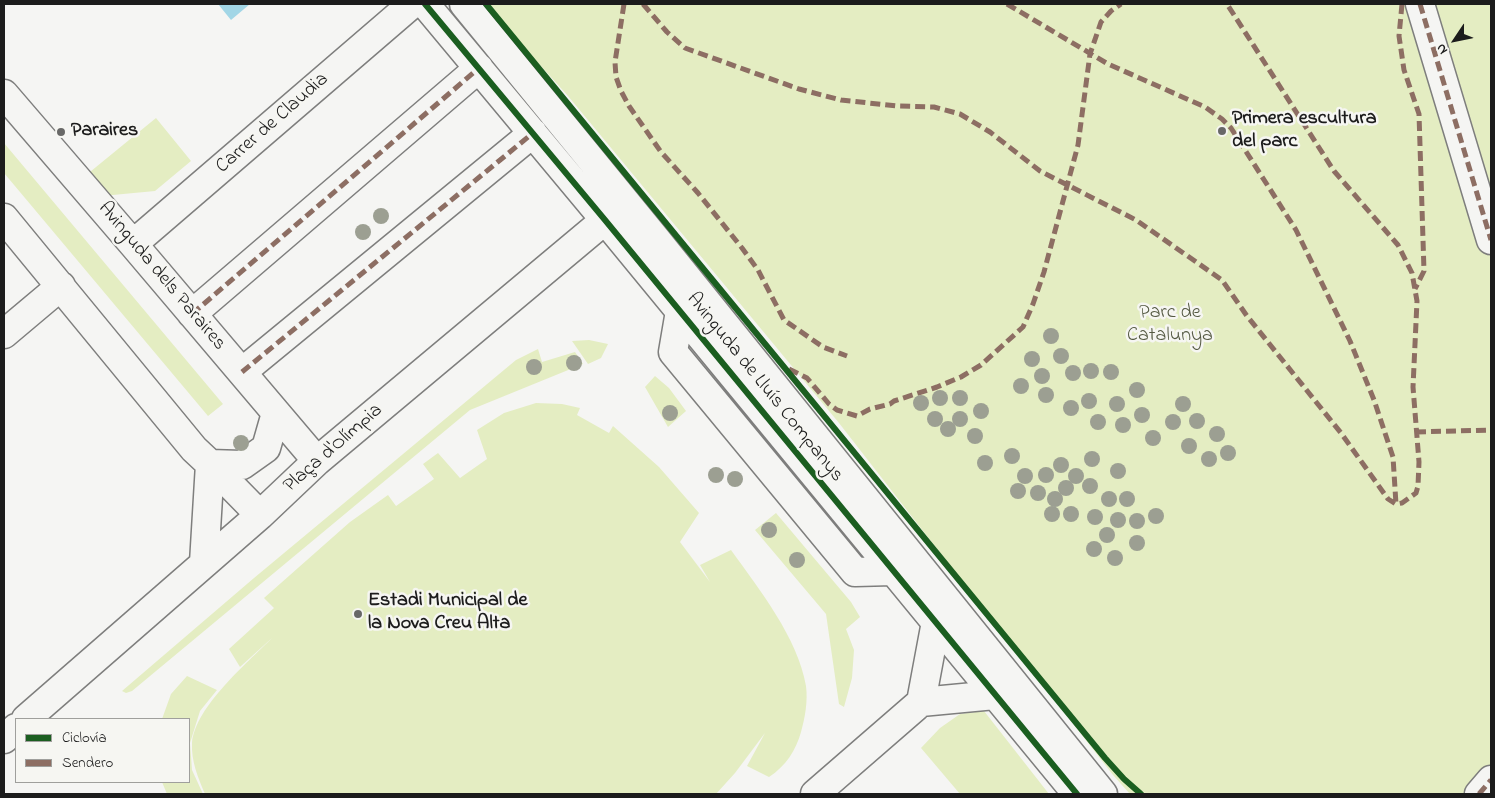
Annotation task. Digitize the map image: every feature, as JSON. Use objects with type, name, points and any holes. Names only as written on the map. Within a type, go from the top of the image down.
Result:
[{"type":"street","name":"Carrer de Claudia","points":[[133,244],[412,4]]},
{"type":"street","name":"Avinguda de Lluís Companys","points":[[425,4],[1077,794]]},
{"type":"street","name":"Avinguda de Lluís Companys","points":[[464,4],[1103,794]]},
{"type":"street","points":[[1420,4],[1491,240]]},
{"type":"street","points":[[192,314],[478,68]]},
{"type":"street","name":"Avinguda dels Paraires","points":[[4,94],[242,372],[316,462]]},
{"type":"street","points":[[242,372],[533,133]]},
{"type":"street","points":[[4,218],[194,449],[260,515]]},
{"type":"street","points":[[605,220],[656,239]]},
{"type":"street","name":"Plaça d'Olímpia","points":[[27,718],[260,515],[316,462],[605,220]]},
{"type":"street","points":[[4,334],[61,286]]},
{"type":"street","points":[[210,464],[242,465],[266,448],[276,413]]},
{"type":"street","points":[[204,563],[210,464]]},
{"type":"street","points":[[921,702],[942,593]]},
{"type":"street","points":[[815,794],[921,702],[995,695]]},
{"type":"street","points":[[4,739],[15,729]]},
{"type":"street","points":[[1479,794],[1491,780]]},
{"type":"green space","name":"Parc de Catalunya","points":[[490,4],[1491,4],[1491,794],[1130,794],[1113,775],[839,423],[568,96],[512,34]]},
{"type":"green space","points":[[156,118],[191,161],[155,191],[102,196],[85,176]]},
{"type":"green space","points":[[4,143],[223,404],[208,416],[4,173]]},
{"type":"green space","points":[[589,340],[608,344],[601,358],[588,364],[572,341]]},
{"type":"green space","points":[[538,349],[542,362],[575,352],[583,364],[470,410],[132,691],[126,693],[122,691],[254,578],[516,360]]},
{"type":"green space","points":[[655,376],[669,388],[686,411],[668,427],[645,387]]},
{"type":"green space","points":[[536,403],[562,404],[580,408],[577,415],[609,433],[613,426],[659,467],[699,513],[680,542],[710,582],[700,565],[731,550],[765,598],[795,650],[806,686],[806,709],[801,732],[793,751],[785,763],[769,777],[747,766],[765,733],[735,773],[716,794],[205,794],[194,763],[192,743],[195,729],[202,715],[224,686],[272,638],[240,667],[229,649],[274,608],[264,598],[350,522],[388,495],[396,506],[434,479],[423,464],[438,453],[460,478],[487,459],[477,430],[504,413]]},
{"type":"green space","points":[[776,513],[851,602],[860,617],[846,629],[854,650],[852,678],[844,707],[839,704],[826,614],[755,530]]},
{"type":"green space","points":[[187,676],[217,690],[200,711],[190,743],[190,718],[162,718],[171,694]]},
{"type":"green space","points":[[984,711],[1049,794],[960,794],[921,748],[940,728],[960,714]]},
{"type":"green space","points":[[190,743],[192,770],[203,794],[167,794],[162,783],[190,783]]},
{"type":"water","points":[[218,4],[250,4],[231,20]]},
{"type":"marked path","points":[[624,4],[615,62],[616,77],[629,106],[661,152],[698,193],[758,270],[784,320],[823,347],[847,356]]},
{"type":"marked path","points":[[643,4],[667,32],[685,48],[799,89],[841,100],[897,106],[934,107],[960,114],[990,132],[1040,171],[1136,220],[1222,280],[1247,316],[1341,433],[1388,499],[1396,504],[1402,503],[1416,493],[1418,486],[1419,462],[1413,387],[1417,301],[1412,273],[1398,245],[1334,171],[1227,4]]},
{"type":"marked path","points":[[1007,4],[1108,64],[1205,107],[1231,128],[1296,230],[1350,341],[1374,400],[1393,457],[1396,504]]},
{"type":"marked path","points":[[789,369],[807,378],[829,404],[837,410],[857,416],[870,409],[890,404],[961,377],[981,365],[1023,327],[1044,272],[1078,145],[1090,54],[1101,22],[1121,4]]},
{"type":"marked path","points":[[1402,4],[1399,36],[1404,70],[1419,114],[1424,271],[1415,289]]},
{"type":"marked path","points":[[1420,4],[1491,240]]},
{"type":"marked path","points":[[192,314],[479,68]]},
{"type":"marked path","points":[[242,372],[533,133]]},
{"type":"marked path","points":[[1416,432],[1491,430]]},
{"type":"marked path","points":[[1479,794],[1491,780]]},
{"type":"cycle path","points":[[425,4],[1077,794]]},
{"type":"cycle path","points":[[486,4],[1105,758],[1141,794]]},
{"type":"place","name":"Primera escultura del parc","points":[[1222,131]]},
{"type":"place","name":"Paraires","points":[[61,132]]},
{"type":"place","name":"Estadi Municipal de la Nova Creu Alta","points":[[358,614]]}]
